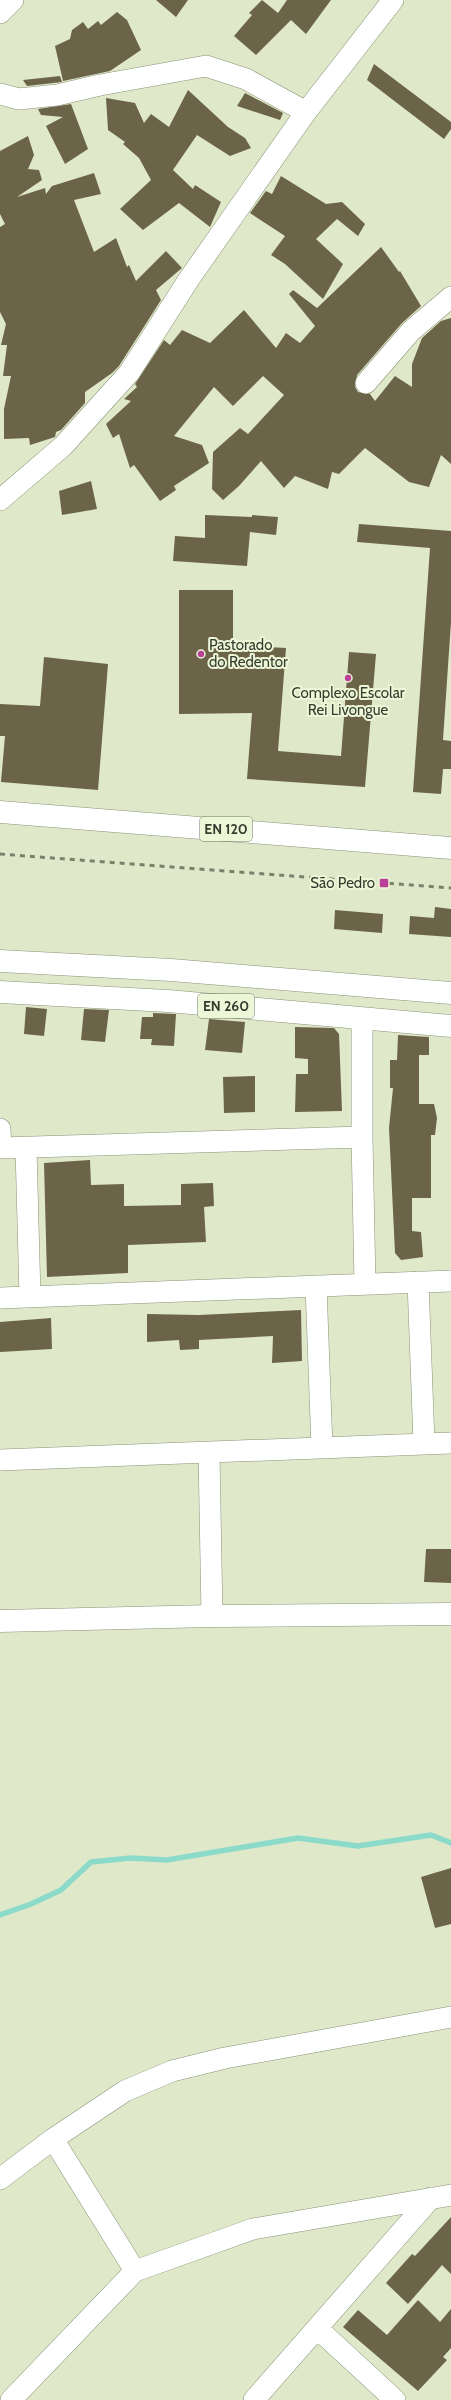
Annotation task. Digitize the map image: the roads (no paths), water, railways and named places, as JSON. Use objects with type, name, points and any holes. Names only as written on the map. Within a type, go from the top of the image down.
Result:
[{"type":"main road","name":"EN 120","points":[[0,812],[451,848]]},
{"type":"main road","name":"EN 260","points":[[0,961],[171,970],[451,993]]},
{"type":"main road","points":[[168,1001],[171,970]]},
{"type":"main road","name":"EN 260","points":[[0,992],[168,1001],[451,1026]]},
{"type":"main road","points":[[0,1621],[212,1616],[451,1614]]},
{"type":"street","points":[[0,13],[13,0]]},
{"type":"street","points":[[0,500],[63,446],[129,373],[189,279],[306,112],[393,0]]},
{"type":"street","points":[[0,94],[19,98],[57,95],[100,85],[206,66],[246,79],[306,112]]},
{"type":"street","points":[[366,383],[411,331],[451,297]]},
{"type":"street","points":[[362,1019],[362,1137],[365,1284]]},
{"type":"street","points":[[0,1142],[26,1148],[362,1137]]},
{"type":"street","points":[[26,1148],[30,1297]]},
{"type":"street","points":[[0,1298],[451,1281]]},
{"type":"street","points":[[418,1282],[424,1443]]},
{"type":"street","points":[[316,1286],[322,1448]]},
{"type":"street","points":[[0,1460],[451,1443]]},
{"type":"street","points":[[209,1453],[212,1616]]},
{"type":"street","points":[[0,2179],[53,2139],[125,2092],[172,2071],[225,2058],[451,2017]]},
{"type":"street","points":[[53,2139],[136,2271]]},
{"type":"street","points":[[12,2400],[136,2271],[253,2229],[441,2196]]},
{"type":"street","points":[[254,2400],[317,2328],[441,2196]]},
{"type":"street","points":[[317,2328],[395,2400]]},
{"type":"waterway","points":[[0,1915],[31,1904],[61,1890],[91,1862],[131,1858],[167,1860],[298,1838],[358,1846],[431,1835],[451,1843]]},
{"type":"railway","points":[[0,854],[451,888]]},
{"type":"place","name":"Pastorado do Redentor","points":[[201,654]]},
{"type":"place","name":"Complexo Escolar Rei Livongue","points":[[348,678]]},
{"type":"place","name":"São Pedro","points":[[384,883]]}]
